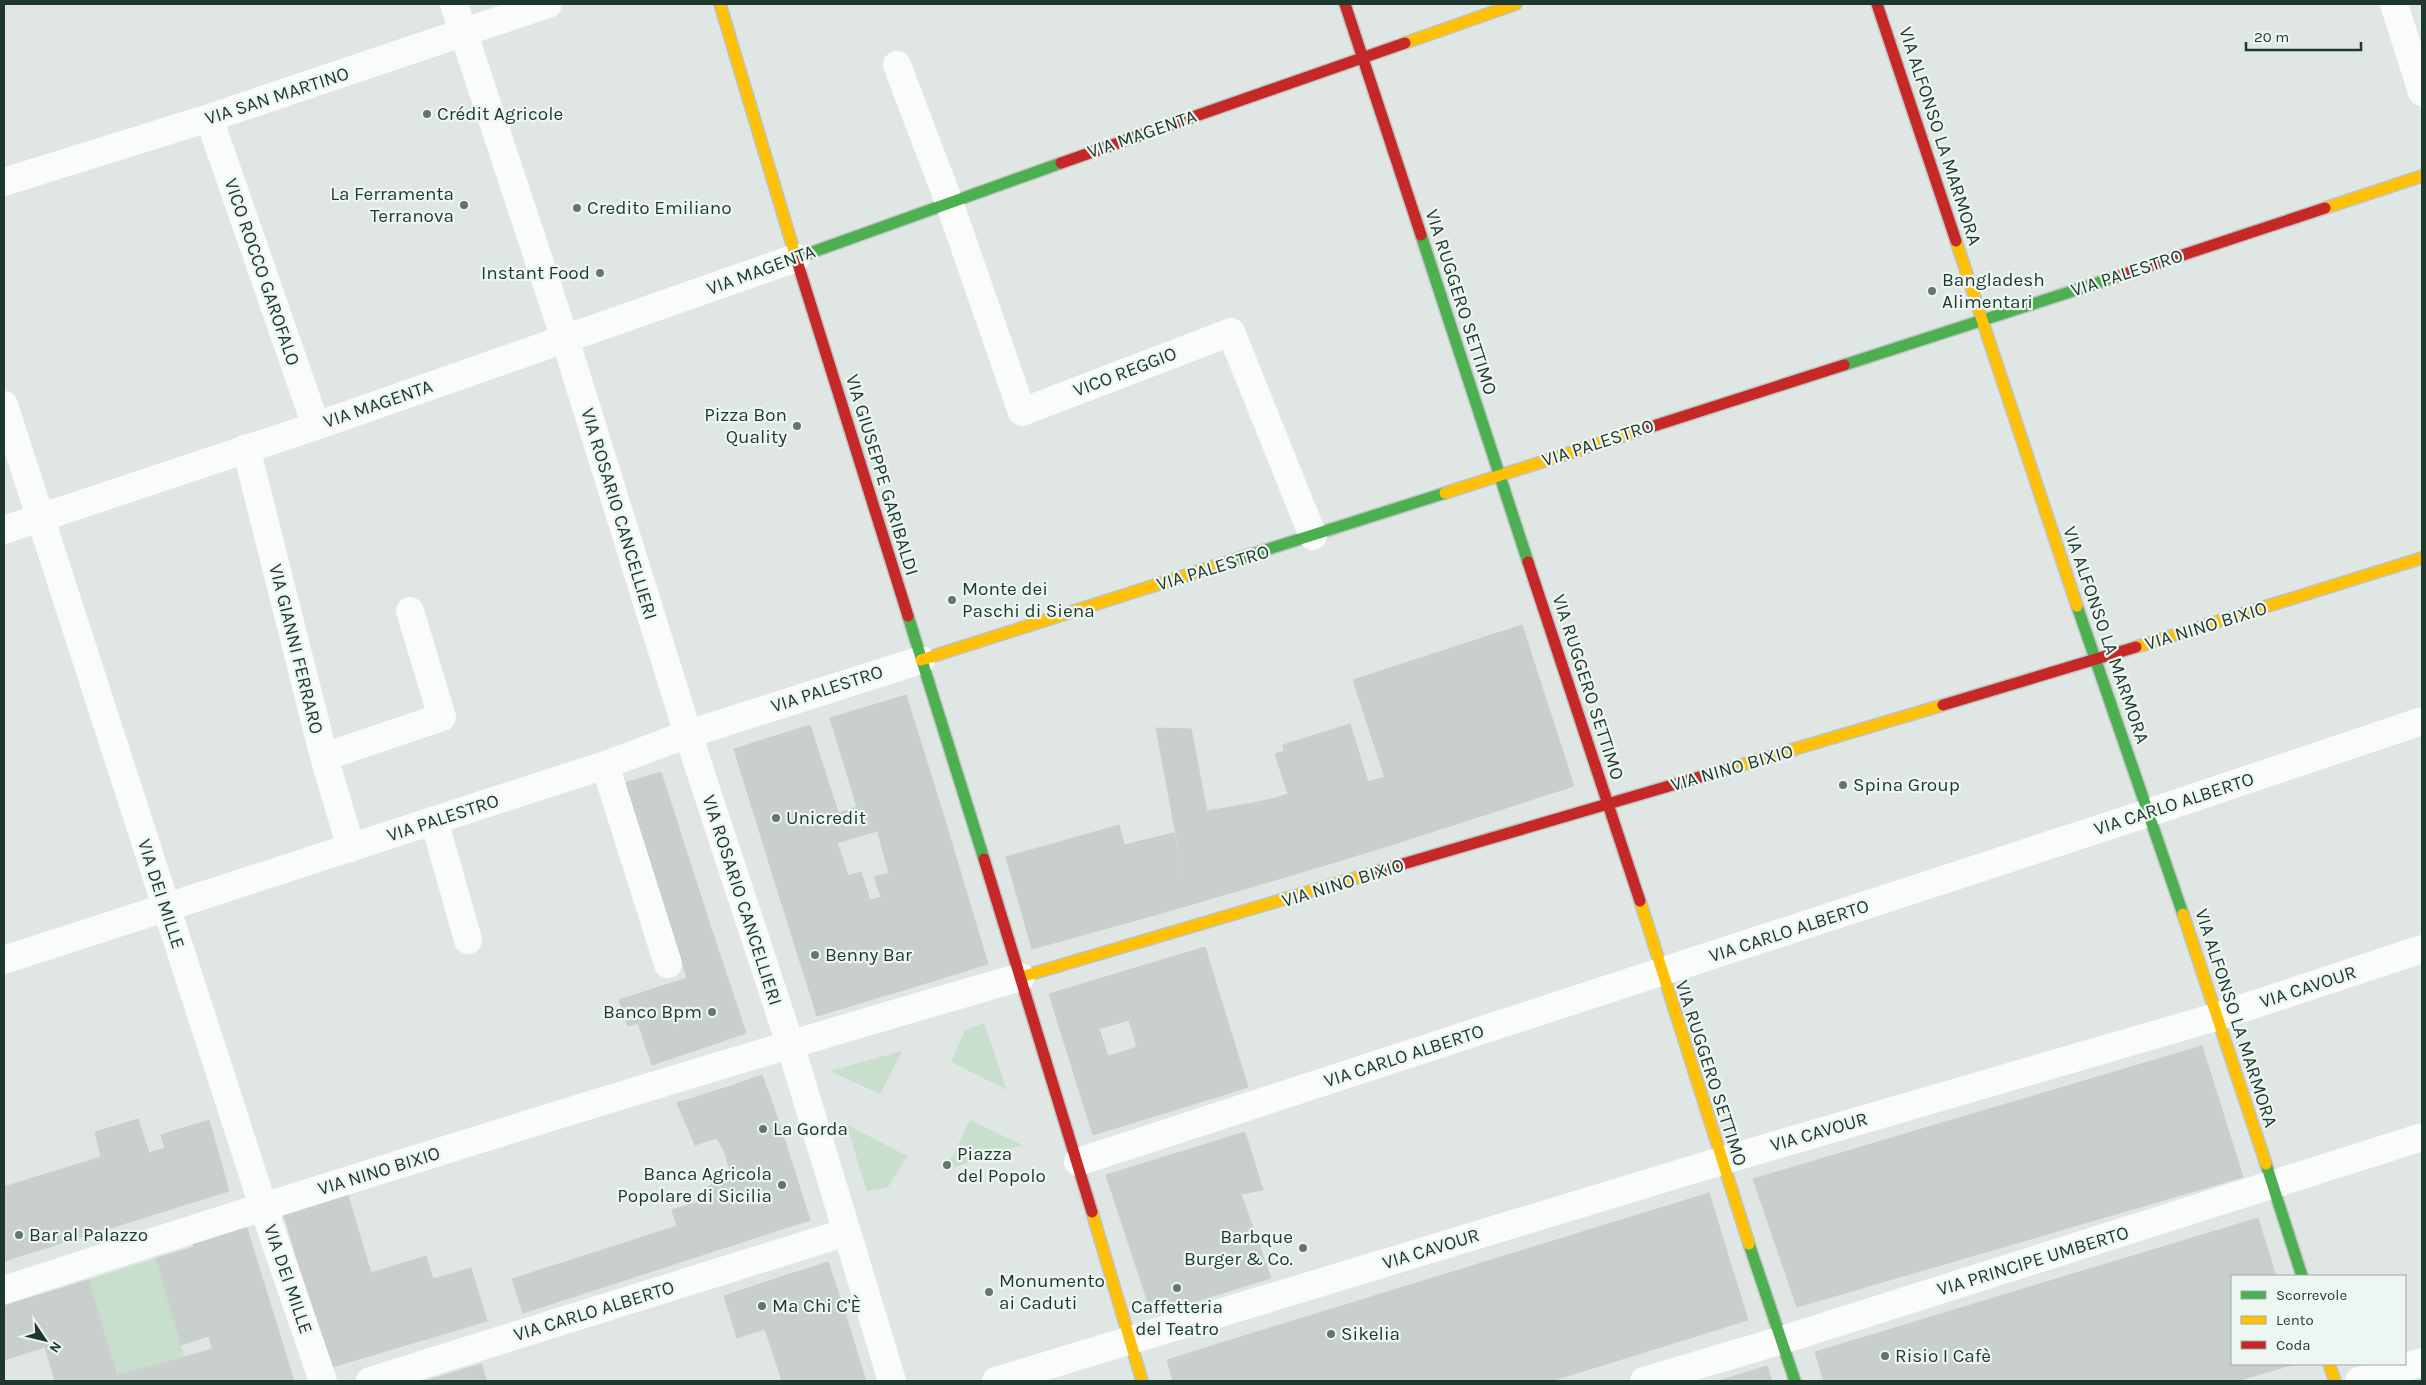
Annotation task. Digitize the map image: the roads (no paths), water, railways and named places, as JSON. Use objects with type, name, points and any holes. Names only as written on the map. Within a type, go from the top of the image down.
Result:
[{"type":"main road","name":"VIA GIUSEPPE GARIBALDI","points":[[720,4],[796,258],[921,660],[1088,1158],[1129,1341],[1142,1381]]},
{"type":"main road","name":"VIA RUGGERO SETTIMO","points":[[1345,4],[1608,804],[1721,1161],[1795,1381]]},
{"type":"main road","name":"VIA MAGENTA","points":[[796,258],[949,202],[1516,4]]},
{"type":"main road","name":"VIA ALFONSO LA MARMORA","points":[[1877,4],[2095,660],[2219,1016],[2302,1275]]},
{"type":"main road","name":"VIA PALESTRO","points":[[921,660],[1983,321],[2422,176]]},
{"type":"main road","name":"VIA NINO BIXIO","points":[[1025,969],[1608,804],[2095,660],[2422,558]]},
{"type":"main road","points":[[2330,1365],[2335,1381]]},
{"type":"street","name":"VIA ROSARIO CANCELLIERI","points":[[454,4],[565,339],[688,734],[787,1034],[892,1381]]},
{"type":"street","name":"VIA SAN MARTINO","points":[[4,182],[209,118],[548,4]]},
{"type":"street","points":[[2394,4],[2422,92]]},
{"type":"street","points":[[897,65],[949,202]]},
{"type":"street","name":"VICO ROCCO GAROFALO","points":[[209,118],[316,426]]},
{"type":"street","name":"VICO REGGIO","points":[[949,202],[1022,412],[1231,332],[1313,536]]},
{"type":"street","name":"VIA MAGENTA","points":[[4,530],[316,426],[796,258]]},
{"type":"street","name":"VIA DEI MILLE","points":[[4,406],[262,1206],[323,1381]]},
{"type":"street","name":"VIA GIANNI FERRARO","points":[[246,448],[324,757],[351,848]]},
{"type":"street","points":[[324,757],[442,717],[410,611]]},
{"type":"street","name":"VIA PALESTRO","points":[[4,960],[605,765],[688,734],[921,660]]},
{"type":"street","name":"VIA CARLO ALBERTO","points":[[1088,1158],[1661,973],[2148,813],[2422,720]]},
{"type":"street","points":[[605,765],[668,964]]},
{"type":"street","points":[[434,820],[468,940]]},
{"type":"street","name":"VIA CAVOUR","points":[[996,1381],[1721,1161],[2219,1016],[2422,949]]},
{"type":"street","name":"VIA NINO BIXIO","points":[[4,1290],[262,1206],[756,1055],[787,1034],[1025,969]]},
{"type":"street","name":"VIA PRINCIPE UMBERTO","points":[[1644,1381],[1782,1340],[2422,1137]]},
{"type":"street","name":"VIA CARLO ALBERTO","points":[[370,1381],[847,1232]]},
{"type":"street","points":[[2359,1381],[2422,1362]]},
{"type":"place","name":"Crédit Agricole","points":[[427,114]]},
{"type":"place","name":"La Ferramenta Terranova","points":[[464,205]]},
{"type":"place","name":"Credito Emiliano","points":[[577,208]]},
{"type":"place","name":"Instant Food","points":[[600,273]]},
{"type":"place","name":"Bangladesh Alimentari","points":[[1932,291]]},
{"type":"place","name":"Pizza Bon Quality","points":[[797,426]]},
{"type":"place","name":"Monte dei Paschi di Siena","points":[[952,600]]},
{"type":"place","name":"Spina Group","points":[[1843,785]]},
{"type":"place","name":"Unicredit","points":[[776,818]]},
{"type":"place","name":"Benny Bar","points":[[815,955]]},
{"type":"place","name":"Banco Bpm","points":[[712,1012]]},
{"type":"place","name":"La Gorda","points":[[763,1129]]},
{"type":"place","name":"Piazza del Popolo","points":[[947,1165]]},
{"type":"place","name":"Banca Agricola Popolare di Sicilia","points":[[782,1185]]},
{"type":"place","name":"Bar al Palazzo","points":[[19,1235]]},
{"type":"place","name":"Barbque Burger & Co.","points":[[1303,1248]]},
{"type":"place","name":"Caffetteria del Teatro","points":[[1177,1288]]},
{"type":"place","name":"Monumento ai Caduti","points":[[989,1292]]},
{"type":"place","name":"Ma Chi C'È","points":[[762,1306]]},
{"type":"place","name":"Sikelia","points":[[1331,1334]]},
{"type":"place","name":"Risio I Cafè","points":[[1885,1356]]}]
